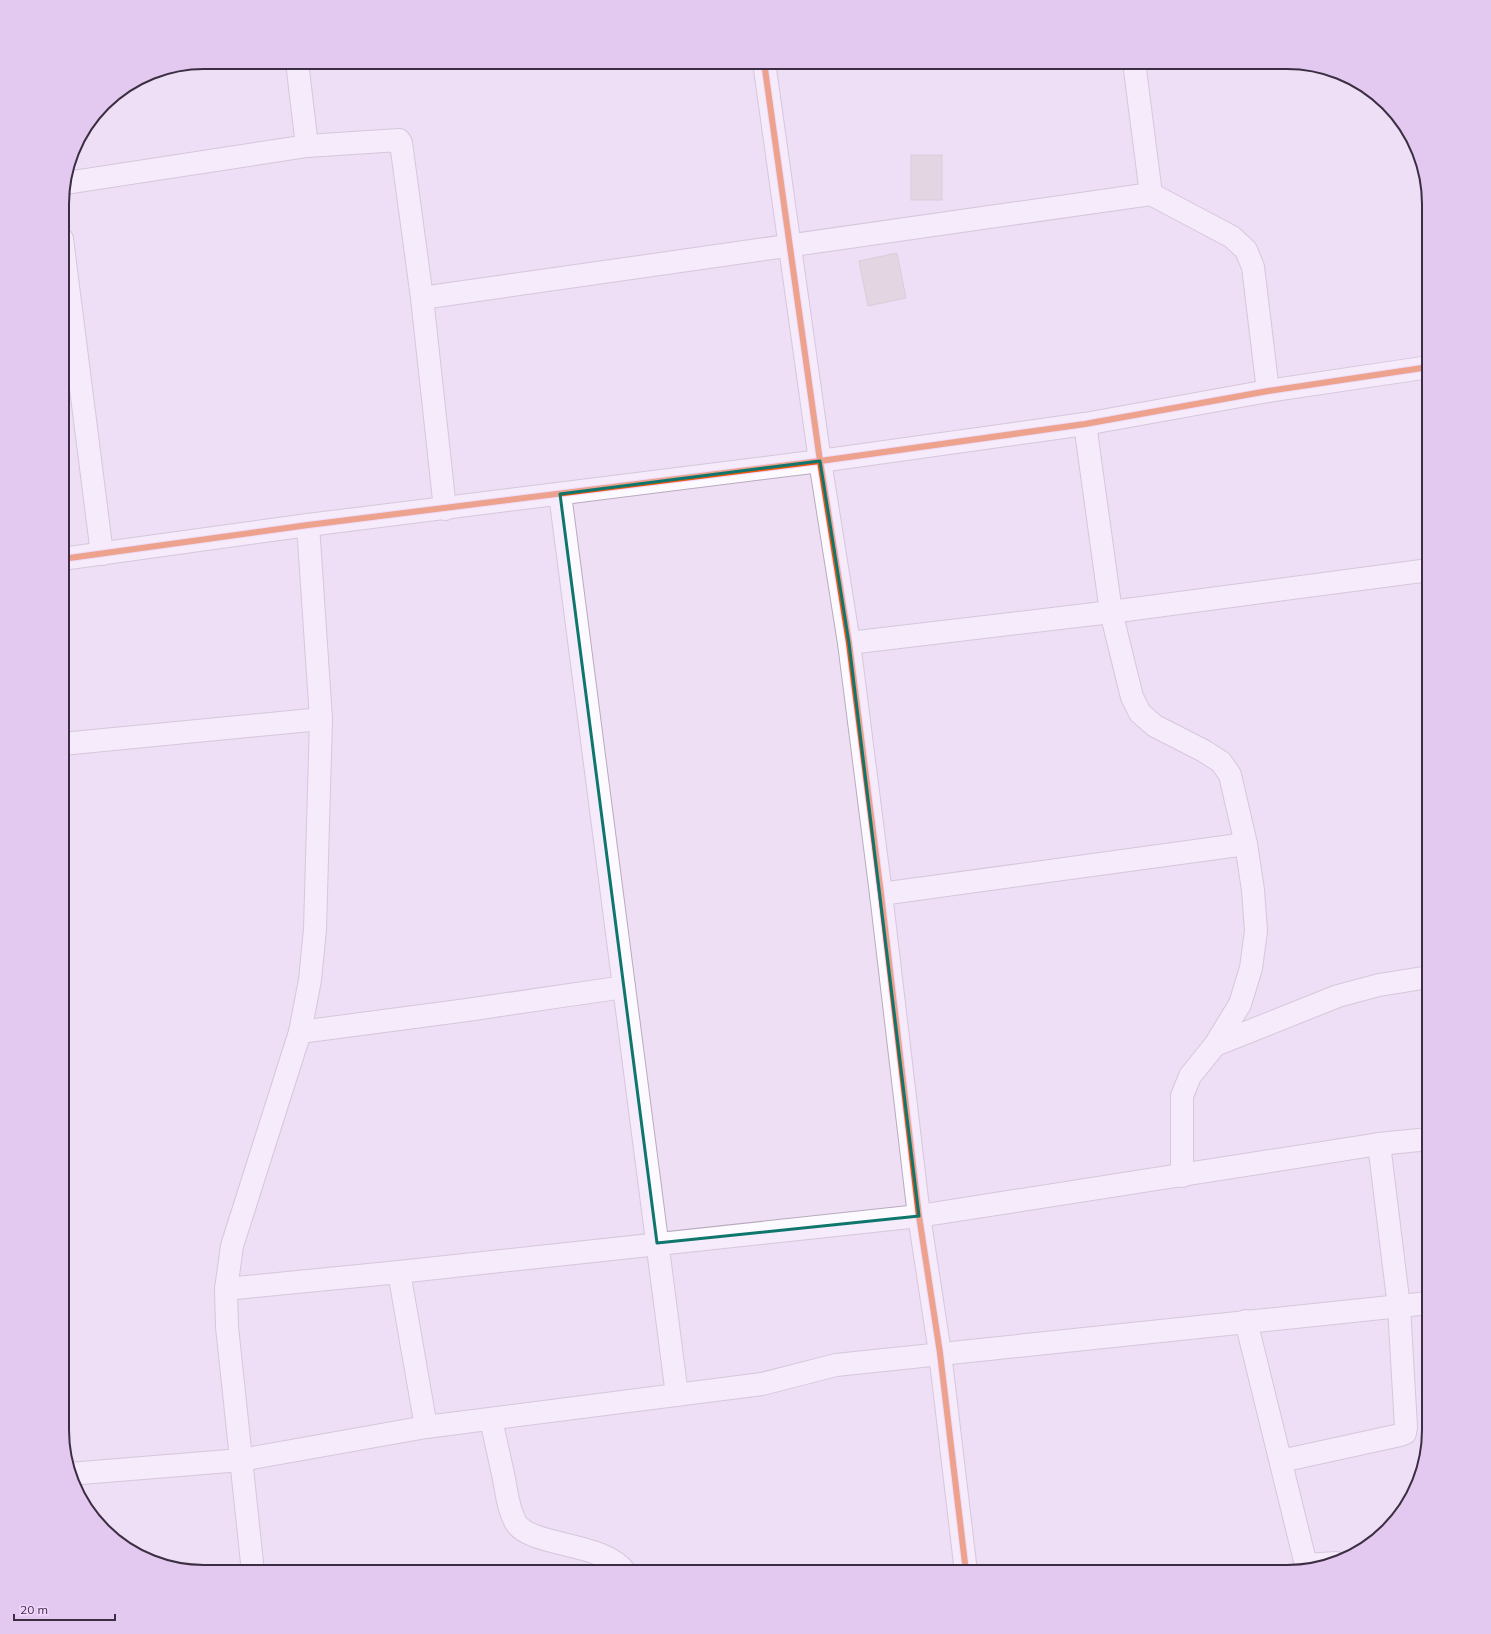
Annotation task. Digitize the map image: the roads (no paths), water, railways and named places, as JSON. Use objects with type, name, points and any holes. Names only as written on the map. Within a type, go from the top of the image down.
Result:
[{"type":"street","points":[[298,69],[307,146]]},
{"type":"street","points":[[765,69],[820,460],[849,643],[881,894],[919,1216],[940,1354],[965,1565]]},
{"type":"street","points":[[1135,69],[1151,194]]},
{"type":"street","points":[[71,181],[307,146],[398,140],[401,143],[422,298],[445,509]]},
{"type":"street","points":[[422,298],[1151,194],[1232,236],[1246,250],[1253,267],[1268,391]]},
{"type":"street","points":[[69,294],[102,554]]},
{"type":"street","points":[[69,558],[308,525],[445,509],[1085,424],[1268,391],[1422,368]]},
{"type":"street","points":[[1085,424],[1111,612],[1132,697],[1140,713],[1155,726],[1204,751],[1221,762],[1230,774],[1246,844],[1254,890],[1256,931],[1251,968],[1240,1004],[1215,1045],[1190,1076],[1182,1096],[1182,1176]]},
{"type":"street","points":[[560,494],[677,1395]]},
{"type":"street","points":[[252,1565],[227,1327],[226,1289],[232,1246],[300,1032],[310,980],[315,929],[321,718],[308,525]]},
{"type":"street","points":[[849,643],[1111,612],[1422,571]]},
{"type":"street","points":[[69,743],[321,718]]},
{"type":"street","points":[[881,894],[1246,844]]},
{"type":"street","points":[[1215,1045],[1338,996],[1379,985],[1422,978]]},
{"type":"street","points":[[300,1032],[624,987]]},
{"type":"street","points":[[226,1289],[399,1272],[657,1243],[919,1216],[1379,1144],[1422,1140]]},
{"type":"street","points":[[1281,1461],[1400,1435],[1404,1432],[1406,1427],[1399,1307],[1379,1144]]},
{"type":"street","points":[[399,1272],[426,1427]]},
{"type":"street","points":[[76,1473],[241,1460],[426,1427],[762,1384],[836,1365],[1246,1321],[1399,1307],[1422,1303]]},
{"type":"street","points":[[1246,1321],[1305,1563]]},
{"type":"street","points":[[491,1419],[510,1508],[517,1524],[531,1534],[604,1556],[620,1565]]}]
